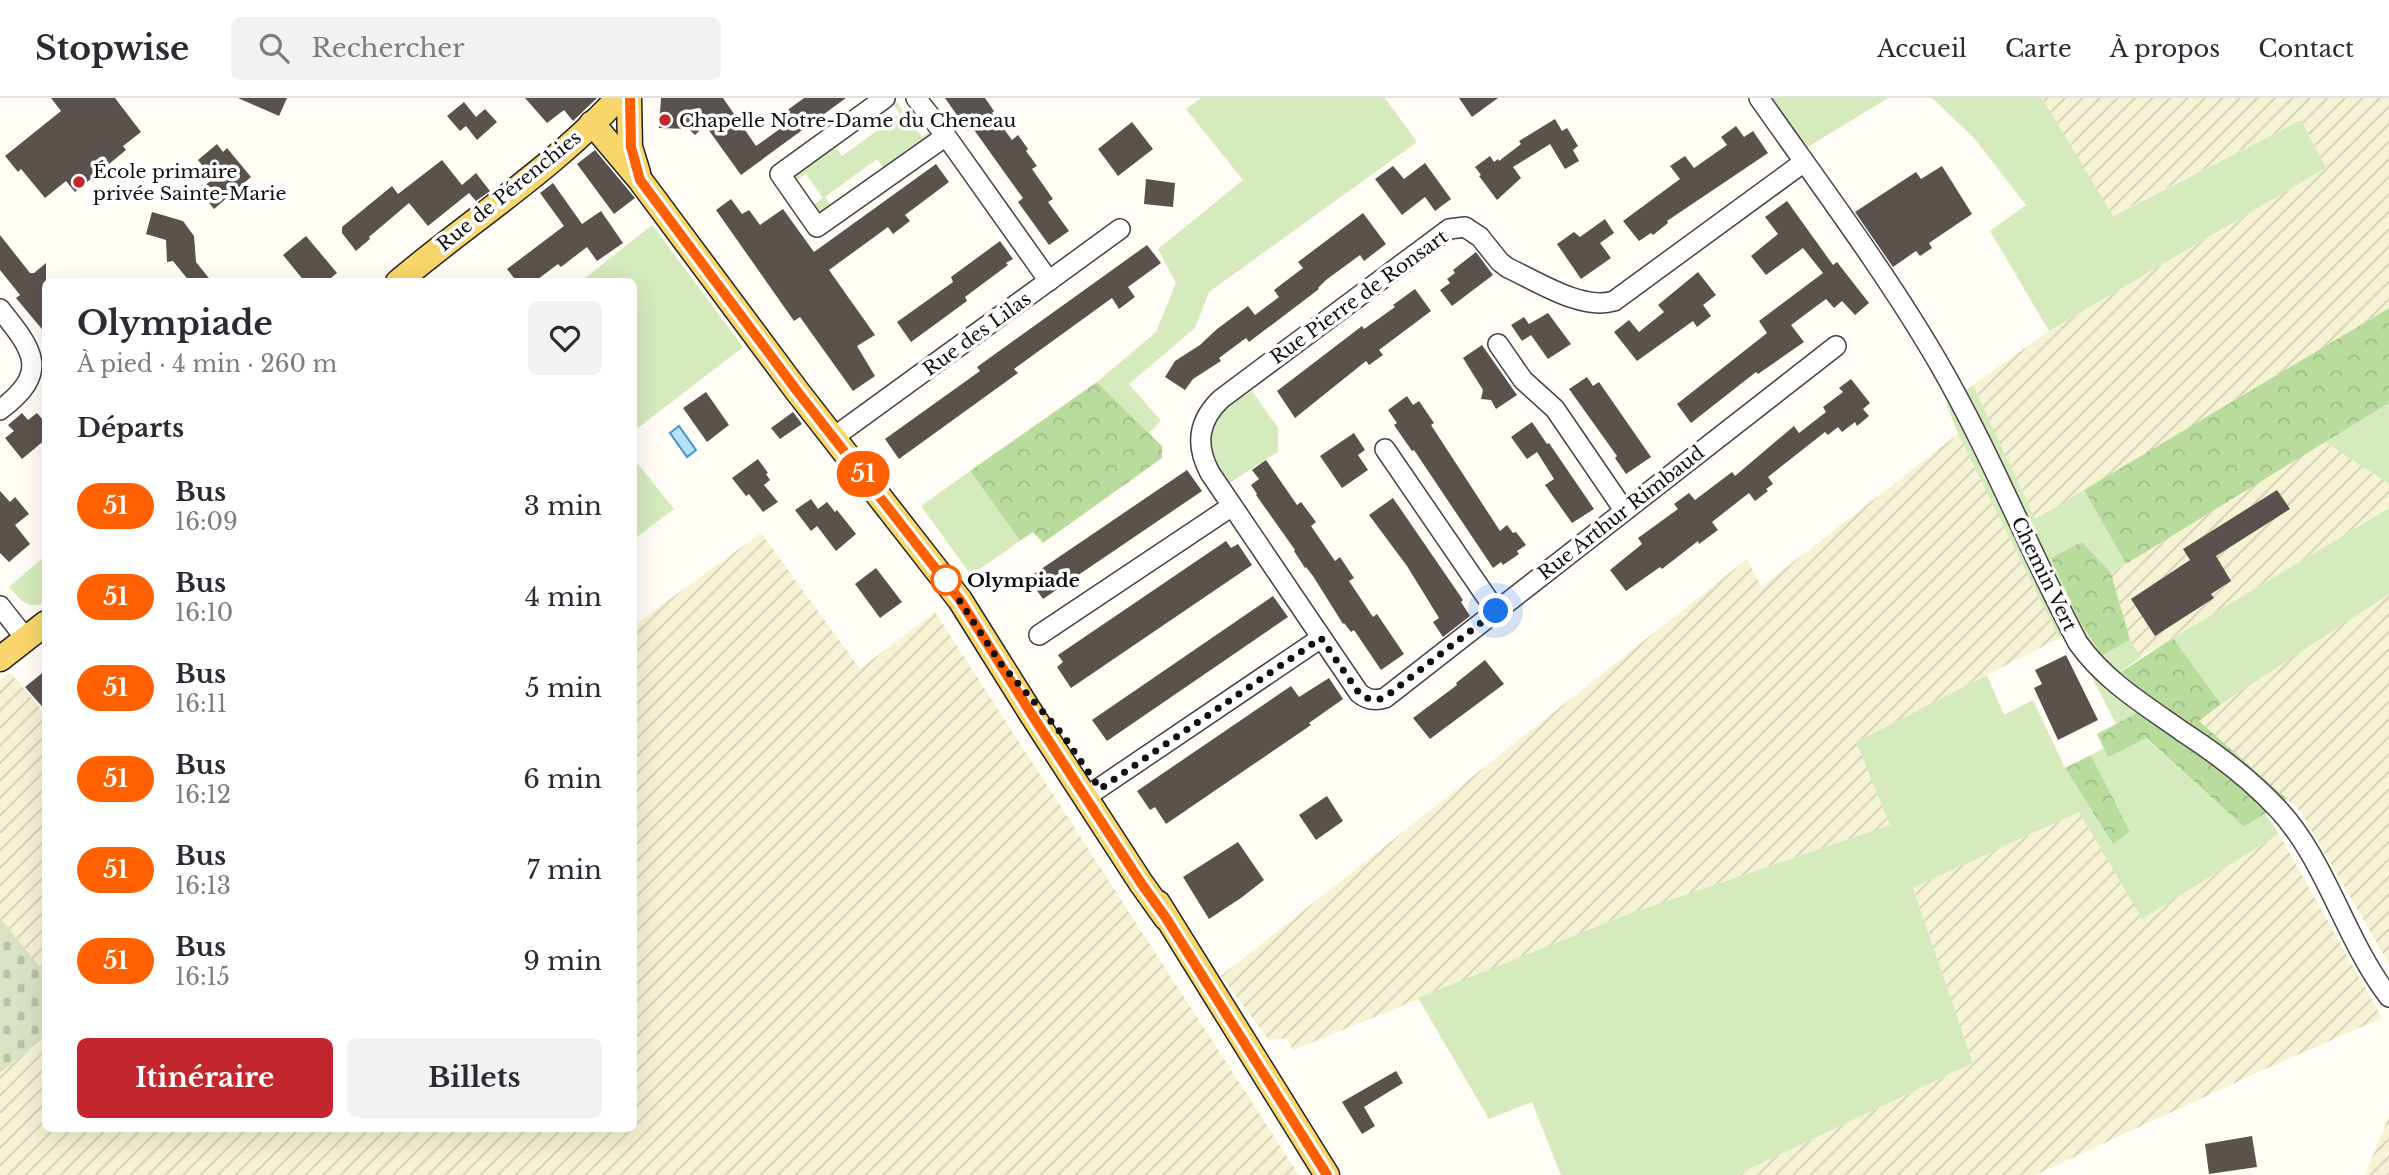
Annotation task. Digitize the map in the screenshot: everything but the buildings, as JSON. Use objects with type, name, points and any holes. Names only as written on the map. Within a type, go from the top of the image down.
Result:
[{"type":"main road","name":"Rue de Pérenchies","points":[[402,278],[516,189],[618,98]]},
{"type":"main road","points":[[629,98],[631,147],[640,180]]},
{"type":"main road","points":[[592,123],[640,180],[960,600],[1001,664],[1062,734],[1093,793],[1128,838],[1166,918],[1327,1175]]},
{"type":"main road","points":[[0,659],[42,626]]},
{"type":"street","points":[[885,98],[780,174],[817,228],[946,136]]},
{"type":"street","points":[[916,98],[1049,281]]},
{"type":"street","name":"Chemin Vert","points":[[1759,98],[1886,279],[1938,361],[2053,595],[2086,654],[2114,683],[2214,754],[2252,784],[2282,813],[2301,838],[2358,949],[2389,997]]},
{"type":"street","name":"Rue Pierre de Ronsart","points":[[1371,699],[1359,693],[1210,473],[1201,454],[1200,444],[1202,423],[1212,408],[1449,229],[1465,227],[1480,237],[1508,268],[1573,298],[1604,304],[1614,301],[1804,162]]},
{"type":"street","name":"Rue des Lilas","points":[[834,437],[1120,229]]},
{"type":"street","points":[[0,309],[28,345],[32,357],[32,369],[21,392],[0,410]]},
{"type":"street","points":[[1498,345],[1523,380],[1555,409],[1624,510]]},
{"type":"street","name":"Rue Arthur Rimbaud","points":[[1371,699],[1384,698],[1836,346]]},
{"type":"street","points":[[1385,449],[1496,611]]},
{"type":"street","points":[[1039,635],[1232,506]]},
{"type":"street","points":[[0,606],[26,639]]},
{"type":"street","points":[[1093,793],[1321,638]]},
{"type":"shaded area","points":[[2042,98],[2389,98],[2389,308],[2035,520],[1973,385],[2049,331],[2326,168],[2301,120],[2112,216]]},
{"type":"shaded area","points":[[1958,434],[2059,638],[1856,742],[1891,825],[1623,916],[1293,1050],[1286,1038],[1269,1040],[1221,976],[1747,559],[1761,587]]},
{"type":"shaded area","points":[[2325,442],[2389,484],[2389,508],[2141,657],[2130,640],[2111,573]]},
{"type":"shaded area","points":[[761,533],[860,669],[935,612],[1299,1175],[0,1175],[0,1073],[42,1039],[42,1132],[637,1132],[637,623]]},
{"type":"shaded area","points":[[2389,594],[2389,964],[2301,812],[2198,720]]},
{"type":"shaded area","points":[[10,672],[42,710],[42,969],[0,918],[0,681]]},
{"type":"shaded area","points":[[2079,812],[2142,918],[2279,834],[2382,1018],[2035,1175],[1737,1175],[1973,1063],[1913,888]]},
{"type":"shaded area","points":[[2389,1116],[2389,1175],[2365,1175]]},
{"type":"green space","points":[[906,98],[909,98],[914,106],[904,113],[922,137],[932,130],[933,136],[886,170],[877,159],[825,197],[833,208],[820,215],[813,205],[823,198],[806,174],[795,181],[795,172],[834,145],[842,156],[900,114],[892,102],[895,100],[903,111],[911,105]]},
{"type":"green space","points":[[1201,98],[1385,98],[1417,142],[1209,292],[1195,328],[1129,384],[1161,421],[1149,433],[1097,382],[1156,332],[1176,283],[1158,249],[1243,180],[1186,109]]},
{"type":"green space","points":[[1772,98],[1888,98],[1806,148]]},
{"type":"green space","points":[[1932,98],[2042,98],[2113,216],[2301,120],[2326,168],[2049,331],[1990,231],[2026,205],[1974,138]]},
{"type":"green space","points":[[652,225],[743,347],[637,429],[637,278],[585,278]]},
{"type":"green space","points":[[2389,308],[2389,403],[2126,564],[2084,490]]},
{"type":"green space","points":[[1097,382],[1162,446],[1162,458],[1043,543],[1033,532],[1020,541],[970,471]]},
{"type":"green space","points":[[1973,385],[2035,519],[2084,490],[2126,564],[2111,573],[2082,542],[2051,559],[2102,654],[2130,640],[2141,657],[2121,671],[2157,703],[2116,724],[2086,666],[2065,635],[2059,638],[1958,434],[1946,403]]},
{"type":"green space","points":[[1252,391],[1278,428],[1278,452],[1228,484],[1214,458],[1209,440],[1210,431],[1222,410]]},
{"type":"green space","points":[[2389,403],[2389,484],[2325,442]]},
{"type":"green space","points":[[637,463],[674,509],[637,537]]},
{"type":"green space","points":[[970,471],[1020,541],[971,575],[921,506]]},
{"type":"green space","points":[[2389,508],[2389,594],[2221,704],[2173,638]]},
{"type":"green space","points":[[2082,542],[2111,573],[2130,640],[2102,655],[2080,622],[2051,558]]},
{"type":"green space","points":[[42,559],[42,604],[33,605],[21,600],[9,587]]},
{"type":"green space","points":[[2173,638],[2221,704],[2199,721],[2287,799],[2244,827],[2146,738],[2108,757],[2097,734],[2156,703],[2121,672]]},
{"type":"green space","points":[[1987,675],[2004,715],[2033,700],[2065,768],[2113,844],[2130,832],[2091,755],[2104,748],[2108,756],[2145,738],[2244,827],[2265,813],[2279,834],[2142,919],[2079,812],[1913,888],[1973,1063],[1737,1175],[1561,1175],[1532,1102],[1489,1119],[1418,998],[1623,916],[1890,825],[1856,742]]},
{"type":"green space","points":[[2091,755],[2130,832],[2113,844],[2065,768]]},
{"type":"green space","points":[[0,918],[42,969],[42,1039],[0,1073]]},
{"type":"water","points":[[679,426],[696,450],[687,457],[670,433]]},
{"type":"bus line","name":"51","points":[[630,98],[629,136],[640,180],[797,391],[922,549],[978,626],[1032,715],[1166,918],[1327,1175]]},
{"type":"place","name":"Chapelle Notre-Dame du Cheneau","points":[[665,120]]},
{"type":"place","name":"École primaire privée Sainte-Marie","points":[[79,182]]},
{"type":"place","name":"Olympiade","points":[[946,580]]},
{"type":"route","points":[[946,580],[1001,664],[1062,734],[1100,789],[1321,638],[1359,693],[1365,698],[1378,700],[1496,611]]}]
